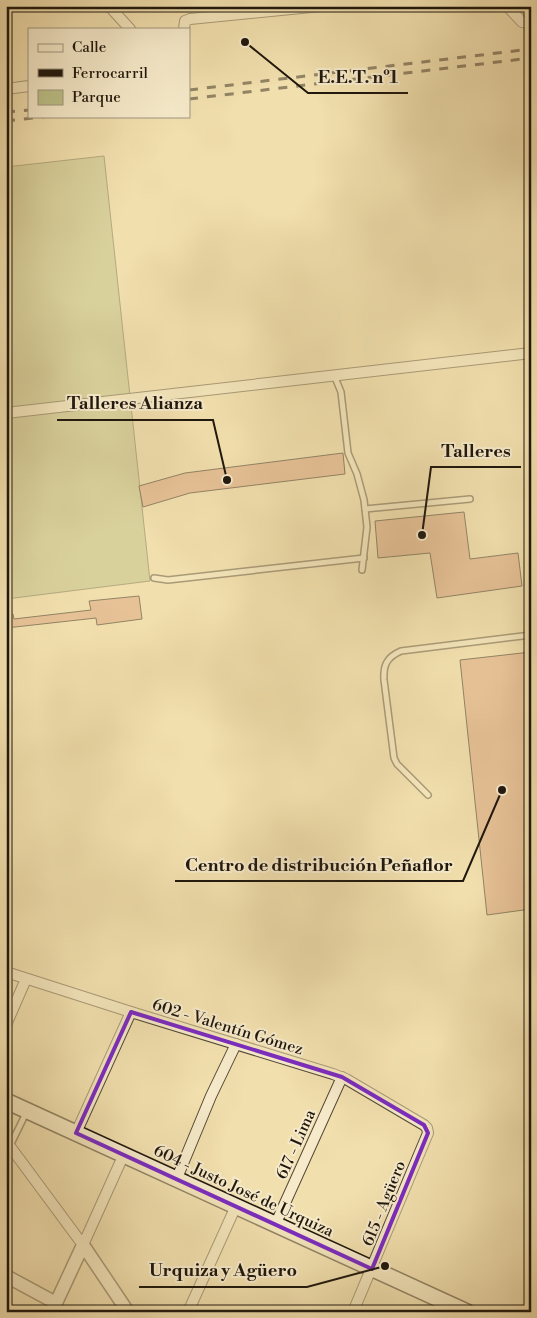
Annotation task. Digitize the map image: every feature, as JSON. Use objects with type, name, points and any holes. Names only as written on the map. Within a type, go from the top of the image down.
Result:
[{"type":"main road","name":"604 - Justo José de Urquiza","points":[[6,1101],[467,1312]]},
{"type":"street","points":[[109,6],[129,28]]},
{"type":"street","points":[[184,28],[185,21],[190,19],[252,9],[321,6]]},
{"type":"street","points":[[507,6],[522,22],[531,24]]},
{"type":"street","points":[[6,88],[28,86]]},
{"type":"street","points":[[6,413],[531,353]]},
{"type":"street","name":"602 - Valentín Gómez","points":[[6,972],[342,1077],[424,1125],[428,1133]]},
{"type":"street","points":[[6,1025],[26,979]]},
{"type":"street","points":[[76,1133],[131,1012]]},
{"type":"street","points":[[176,1178],[211,1096],[236,1044]]},
{"type":"street","name":"617 - Lima","points":[[276,1223],[342,1077]]},
{"type":"street","name":"615 - Agüero","points":[[353,1312],[428,1133]]},
{"type":"street","points":[[8,1144],[83,1246],[128,1312]]},
{"type":"street","points":[[6,1276],[54,1308],[124,1154]]},
{"type":"street","points":[[188,1312],[236,1206]]},
{"type":"lane","points":[[334,375],[341,392],[348,453],[357,474],[365,509],[367,527],[362,570]]},
{"type":"lane","points":[[365,509],[470,499]]},
{"type":"lane","points":[[154,578],[168,580],[364,558]]},
{"type":"lane","points":[[428,795],[397,764],[394,758],[383,670],[386,663],[391,656],[401,651],[531,635]]},
{"type":"lane","points":[[8,1144],[28,1111]]},
{"type":"highlighted area","points":[[131,1012],[342,1077],[424,1125],[428,1133],[372,1269],[76,1133]]},
{"type":"green space","points":[[104,156],[150,581],[6,599],[6,167]]},
{"type":"building","points":[[343,453],[345,474],[190,493],[143,507],[139,486],[185,473]]},
{"type":"building","points":[[464,512],[470,559],[518,553],[522,586],[437,598],[430,553],[378,558],[375,521]]},
{"type":"building","points":[[139,596],[142,619],[97,625],[96,618],[6,628],[6,615],[13,614],[14,619],[91,610],[89,601]]},
{"type":"building","points":[[531,652],[531,909],[487,915],[460,660]]},
{"type":"railway","points":[[190,90],[531,49]]},
{"type":"railway","points":[[190,99],[531,58]]},
{"type":"railway","points":[[6,112],[28,110]]},
{"type":"railway","points":[[6,121],[32,118]]},
{"type":"place","name":"E.E.T. nº1","points":[[245,42]]},
{"type":"place","name":"Talleres Alianza","points":[[227,480]]},
{"type":"place","name":"Talleres","points":[[422,535]]},
{"type":"place","name":"Centro de distribución Peñaflor","points":[[502,790]]},
{"type":"place","name":"Urquiza y Agüero","points":[[385,1266]]}]
